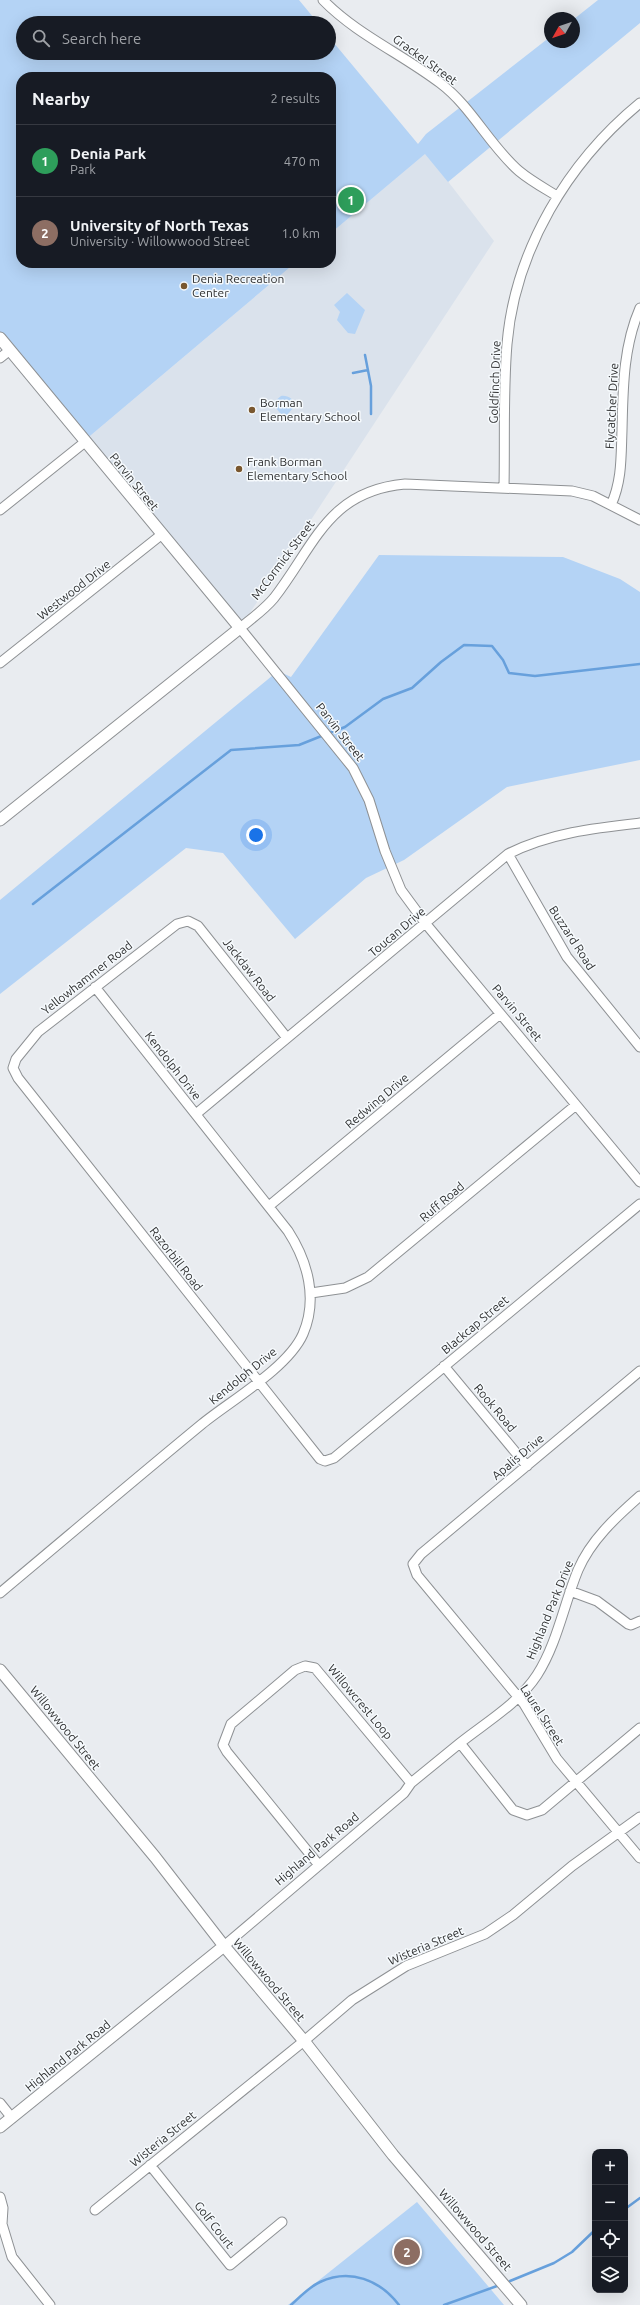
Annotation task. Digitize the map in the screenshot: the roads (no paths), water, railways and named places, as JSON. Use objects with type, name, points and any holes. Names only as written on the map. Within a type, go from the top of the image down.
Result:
[{"type":"street","name":"Grackel Street","points":[[323,0],[332,9],[366,34],[441,83],[468,110],[519,171],[557,196]]},
{"type":"street","name":"Goldfinch Drive","points":[[504,487],[508,337],[520,282],[532,248],[557,196],[596,145],[611,129],[640,103]]},
{"type":"street","name":"Flycatcher Drive","points":[[611,505],[618,487],[621,472],[626,354],[640,308]]},
{"type":"street","name":"Parvin Street","points":[[0,338],[161,535],[240,628],[353,768],[369,800],[384,851],[401,890],[426,924],[640,1182]]},
{"type":"street","points":[[0,358],[10,350]]},
{"type":"street","points":[[0,510],[85,442]]},
{"type":"street","name":"McCormick Street","points":[[0,820],[240,628],[273,599],[326,523],[334,513],[352,499],[378,488],[398,485],[504,487],[577,492],[593,496],[640,520]]},
{"type":"street","name":"Westwood Drive","points":[[0,663],[161,535]]},
{"type":"street","name":"Toucan Drive","points":[[196,1114],[426,924],[487,870],[508,854],[523,846],[552,837],[594,828],[640,823]]},
{"type":"street","name":"Buzzard Road","points":[[508,854],[566,956],[640,1047]]},
{"type":"street","name":"Yellowhammer Road","points":[[13,1068],[16,1059],[38,1032],[177,924],[188,921]]},
{"type":"street","name":"Jackdaw Road","points":[[188,921],[198,926],[287,1038]]},
{"type":"street","name":"Kendolph Drive","points":[[0,1594],[60,1542],[81,1527],[138,1476],[277,1366],[296,1346],[307,1323],[311,1293],[303,1257],[288,1231],[95,987]]},
{"type":"street","name":"Redwing Drive","points":[[269,1206],[500,1014]]},
{"type":"street","name":"Razorbill Road","points":[[13,1068],[18,1078],[257,1382],[316,1456],[325,1461]]},
{"type":"street","name":"Ruff Road","points":[[311,1293],[345,1288],[368,1277],[576,1105]]},
{"type":"street","name":"Blackcap Street","points":[[325,1461],[334,1458],[640,1204]]},
{"type":"street","name":"Rook Road","points":[[444,1366],[526,1466]]},
{"type":"street","name":"Apalis Drive","points":[[413,1564],[421,1554],[640,1371]]},
{"type":"street","name":"Highland Park Drive","points":[[460,1744],[530,1685],[542,1664],[579,1569],[598,1536],[640,1496]]},
{"type":"street","name":"Laurel Street","points":[[413,1564],[417,1575],[518,1696],[534,1720],[552,1752],[640,1858]]},
{"type":"street","points":[[570,1591],[597,1601],[628,1624],[632,1625],[640,1621]]},
{"type":"street","name":"Willowcrest Loop","points":[[318,1864],[223,1746],[230,1724],[295,1670],[305,1666],[315,1668],[411,1782]]},
{"type":"street","name":"Willowwood Street","points":[[0,1671],[155,1857],[224,1946],[304,2041],[393,2155],[521,2305]]},
{"type":"street","points":[[460,1744],[513,1810],[520,1814],[527,1815],[542,1810],[640,1728]]},
{"type":"street","name":"Highland Park Road","points":[[0,2127],[224,1946],[318,1864],[404,1793],[411,1782],[460,1744]]},
{"type":"street","name":"Wisteria Street","points":[[95,2210],[304,2041],[352,2000],[383,1978],[406,1966],[464,1944],[491,1930],[513,1915],[572,1866],[640,1817]]},
{"type":"street","points":[[0,2103],[12,2118]]},
{"type":"street","name":"Golf Court","points":[[150,2165],[230,2265],[282,2222]]},
{"type":"street","points":[[0,2197],[3,2208],[2,2224],[12,2257],[50,2305]]},
{"type":"waterway","points":[[365,355],[371,386],[371,414]]},
{"type":"waterway","points":[[353,373],[368,370]]},
{"type":"waterway","points":[[329,733],[345,727],[383,699],[412,688],[441,662],[464,645],[492,646],[503,660],[509,673],[535,676],[640,664]]},
{"type":"waterway","points":[[33,904],[231,750],[299,745],[324,735]]},
{"type":"waterway","points":[[628,2207],[640,2198]]},
{"type":"waterway","points":[[510,2281],[554,2263],[572,2252],[592,2233]]},
{"type":"waterway","points":[[291,2305],[316,2284],[331,2278],[342,2276],[364,2279],[374,2283],[391,2296],[399,2305]]},
{"type":"waterway","points":[[444,2305],[497,2286]]},
{"type":"place","name":"Denia Park","points":[[351,200]]},
{"type":"place","name":"Denia Recreation Center","points":[[184,286]]},
{"type":"place","name":"Borman Elementary School","points":[[252,410]]},
{"type":"place","name":"Frank Borman Elementary School","points":[[239,469]]},
{"type":"place","name":"University of North Texas","points":[[407,2252]]}]
